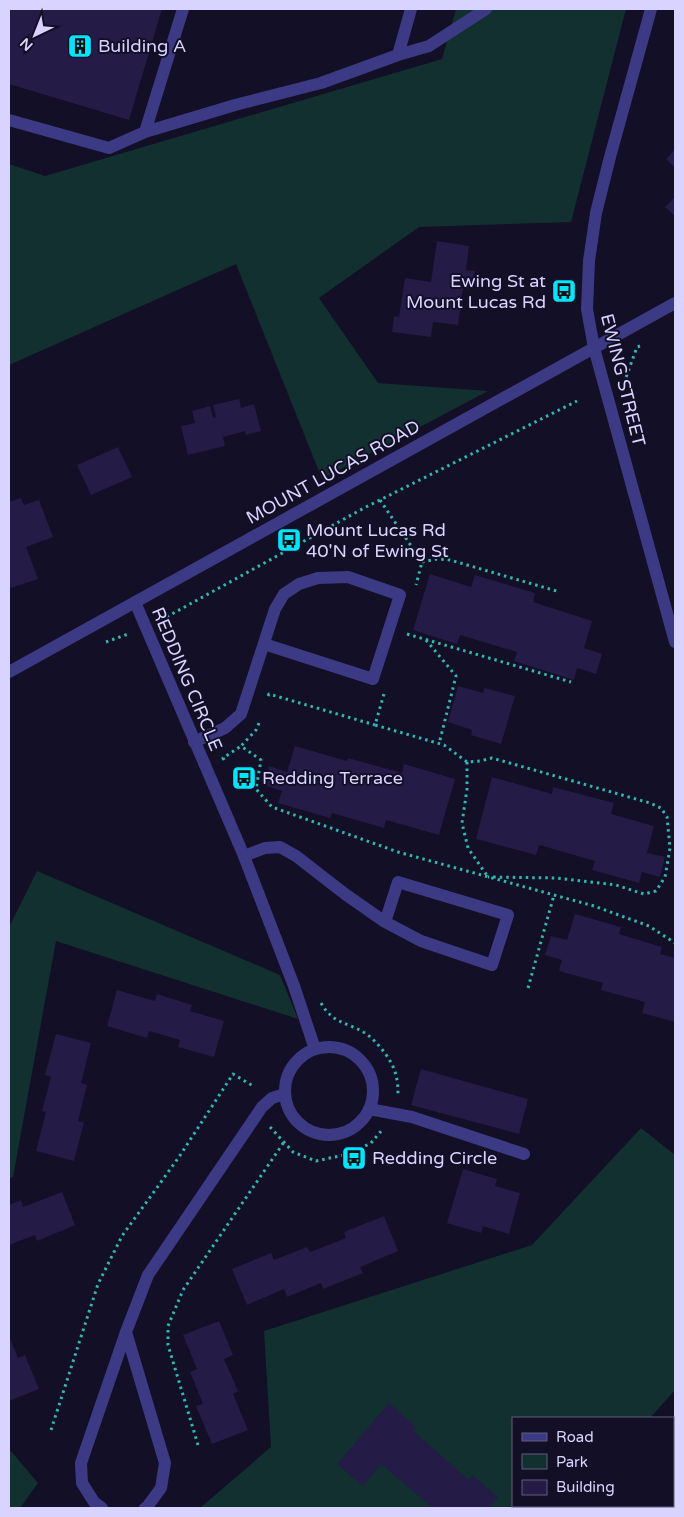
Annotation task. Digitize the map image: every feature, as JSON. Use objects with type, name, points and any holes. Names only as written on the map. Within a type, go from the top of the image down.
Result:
[{"type":"street","points":[[145,132],[183,9]]},
{"type":"street","points":[[398,55],[411,9]]},
{"type":"street","points":[[9,120],[109,148],[145,132],[235,105],[321,83],[398,55],[430,46],[486,9]]},
{"type":"street","name":"EWING STREET","points":[[651,9],[596,213],[589,261],[587,308],[594,348],[675,642]]},
{"type":"street","name":"MOUNT LUCAS ROAD","points":[[9,672],[675,303]]},
{"type":"street","points":[[194,742],[225,728],[241,714],[275,609],[284,594],[299,584],[318,578],[348,576],[400,595],[373,679],[264,644]]},
{"type":"street","name":"REDDING CIRCLE","points":[[135,602],[244,856],[294,986],[315,1049]]},
{"type":"street","points":[[244,856],[265,848],[280,847],[296,856],[344,894],[385,922],[421,941],[492,965],[508,915],[398,882],[385,922]]},
{"type":"street","points":[[332,1046],[356,1056],[366,1068],[372,1083],[373,1094],[369,1109],[363,1118],[352,1128],[344,1132],[329,1135],[307,1128],[294,1118],[287,1105],[285,1094],[286,1079],[290,1070],[300,1058],[315,1049],[332,1046]]},
{"type":"street","points":[[102,1508],[94,1502],[82,1483],[81,1463],[126,1332],[148,1275],[262,1107],[272,1098],[285,1094]]},
{"type":"street","points":[[369,1109],[412,1117],[524,1154]]},
{"type":"street","points":[[126,1332],[165,1462],[160,1488],[145,1508]]},
{"type":"path","points":[[624,383],[637,347],[645,343]]},
{"type":"path","points":[[103,643],[146,628],[380,500],[577,401]]},
{"type":"path","points":[[380,500],[422,562]]},
{"type":"path","points":[[422,562],[436,559],[450,560],[560,592]]},
{"type":"path","points":[[414,589],[422,562]]},
{"type":"path","points":[[402,633],[571,682]]},
{"type":"path","points":[[426,640],[456,676],[439,744]]},
{"type":"path","points":[[375,725],[386,688]]},
{"type":"path","points":[[266,703],[269,694],[439,744],[467,762],[492,758],[650,803],[661,808],[668,817],[670,848],[665,877],[656,891],[644,894],[616,885],[558,878],[488,877]]},
{"type":"path","points":[[224,758],[241,746],[256,730],[259,721]]},
{"type":"path","points":[[241,746],[261,760],[256,789],[272,807],[398,852],[594,906],[649,926],[675,942]]},
{"type":"path","points":[[467,762],[467,789],[462,823],[468,848],[488,877]]},
{"type":"path","points":[[528,988],[554,895]]},
{"type":"path","points":[[318,999],[325,1010],[339,1022],[365,1033],[384,1052],[396,1074],[399,1098]]},
{"type":"path","points":[[52,1430],[98,1284],[122,1236],[179,1157],[233,1074],[253,1086]]},
{"type":"path","points":[[269,1126],[294,1152],[316,1161],[349,1154],[371,1143],[383,1129]]},
{"type":"path","points":[[198,1445],[168,1345],[168,1326],[183,1290],[284,1142]]},
{"type":"green space","points":[[456,9],[626,9],[571,222],[419,227],[319,298],[378,383],[488,391],[322,479],[236,264],[9,365],[9,164],[45,176],[442,59]]},
{"type":"green space","points":[[37,871],[280,975],[298,1019],[56,941],[13,1177],[9,1178],[9,927]]},
{"type":"green space","points":[[641,1128],[675,1155],[675,1390],[651,1417],[512,1417],[512,1507],[571,1508],[200,1508],[271,1447],[264,1331],[532,1245]]},
{"type":"green space","points":[[11,1451],[38,1483],[20,1508],[9,1508],[9,1452]]},
{"type":"building","name":"Building A","points":[[9,9],[162,9],[129,120],[9,84]]},
{"type":"building","points":[[675,149],[675,168],[666,159]]},
{"type":"building","points":[[675,197],[675,216],[665,207]]},
{"type":"building","points":[[437,241],[469,246],[466,270],[475,271],[472,289],[463,288],[458,325],[433,322],[431,337],[392,332],[394,316],[399,317],[405,278],[431,282]]},
{"type":"building","points":[[239,399],[241,408],[254,404],[261,431],[246,435],[245,431],[223,437],[225,446],[188,455],[181,426],[195,423],[192,411],[210,406],[213,418],[216,418],[213,405]]},
{"type":"building","points":[[118,447],[132,477],[91,495],[77,465]]},
{"type":"building","points":[[21,498],[24,505],[39,500],[53,537],[26,547],[38,579],[11,588],[9,582],[9,502]]},
{"type":"building","points":[[430,574],[471,587],[475,575],[535,593],[533,602],[592,621],[584,648],[602,654],[596,674],[577,668],[574,680],[514,661],[517,652],[460,635],[457,644],[413,630]]},
{"type":"building","points":[[458,686],[483,693],[484,688],[515,696],[501,744],[471,735],[472,730],[448,722]]},
{"type":"building","points":[[295,746],[347,761],[348,758],[402,773],[404,764],[455,779],[439,835],[386,820],[384,828],[332,813],[330,818],[278,803],[282,791],[264,785],[269,766],[287,772]]},
{"type":"building","points":[[492,777],[552,794],[553,787],[614,803],[611,814],[654,826],[647,853],[665,857],[660,877],[642,872],[639,883],[592,870],[595,861],[539,845],[536,855],[476,839]]},
{"type":"building","points":[[575,914],[621,927],[619,934],[662,947],[660,954],[675,958],[675,1022],[642,1013],[645,1002],[601,990],[603,983],[559,971],[562,960],[545,955],[551,936],[567,940]]},
{"type":"building","points":[[117,990],[155,1001],[157,994],[192,1005],[190,1011],[224,1021],[214,1057],[178,1047],[180,1040],[149,1031],[147,1038],[107,1026]]},
{"type":"building","points":[[56,1034],[91,1043],[81,1083],[87,1085],[78,1121],[84,1123],[74,1161],[36,1151],[46,1112],[42,1111],[51,1077],[45,1075]]},
{"type":"building","points":[[421,1069],[528,1099],[519,1134],[411,1105]]},
{"type":"building","points":[[463,1169],[497,1179],[495,1186],[520,1193],[509,1234],[483,1226],[481,1233],[447,1223]]},
{"type":"building","points":[[62,1192],[75,1225],[37,1241],[35,1235],[9,1245],[9,1205],[21,1200],[23,1207]]},
{"type":"building","points":[[384,1216],[398,1251],[360,1267],[363,1273],[323,1289],[321,1283],[287,1297],[284,1289],[247,1305],[232,1269],[271,1253],[274,1260],[307,1247],[310,1252],[346,1238],[344,1232]]},
{"type":"building","points":[[219,1321],[233,1355],[224,1359],[238,1391],[233,1394],[248,1430],[212,1444],[196,1406],[203,1404],[190,1372],[197,1369],[183,1335]]},
{"type":"building","points":[[9,1336],[18,1358],[25,1355],[39,1389],[9,1401]]},
{"type":"building","points":[[389,1403],[416,1427],[413,1431],[469,1480],[472,1475],[498,1497],[489,1508],[433,1508],[381,1464],[363,1486],[337,1464]]},
{"type":"place","name":"Building A","points":[[80,46]]},
{"type":"place","name":"Ewing St at Mount Lucas Rd","points":[[564,291]]},
{"type":"place","name":"Mount Lucas Rd 40'N of Ewing St","points":[[289,540]]},
{"type":"place","name":"Redding Terrace","points":[[244,778]]},
{"type":"place","name":"Redding Circle","points":[[354,1158]]}]
